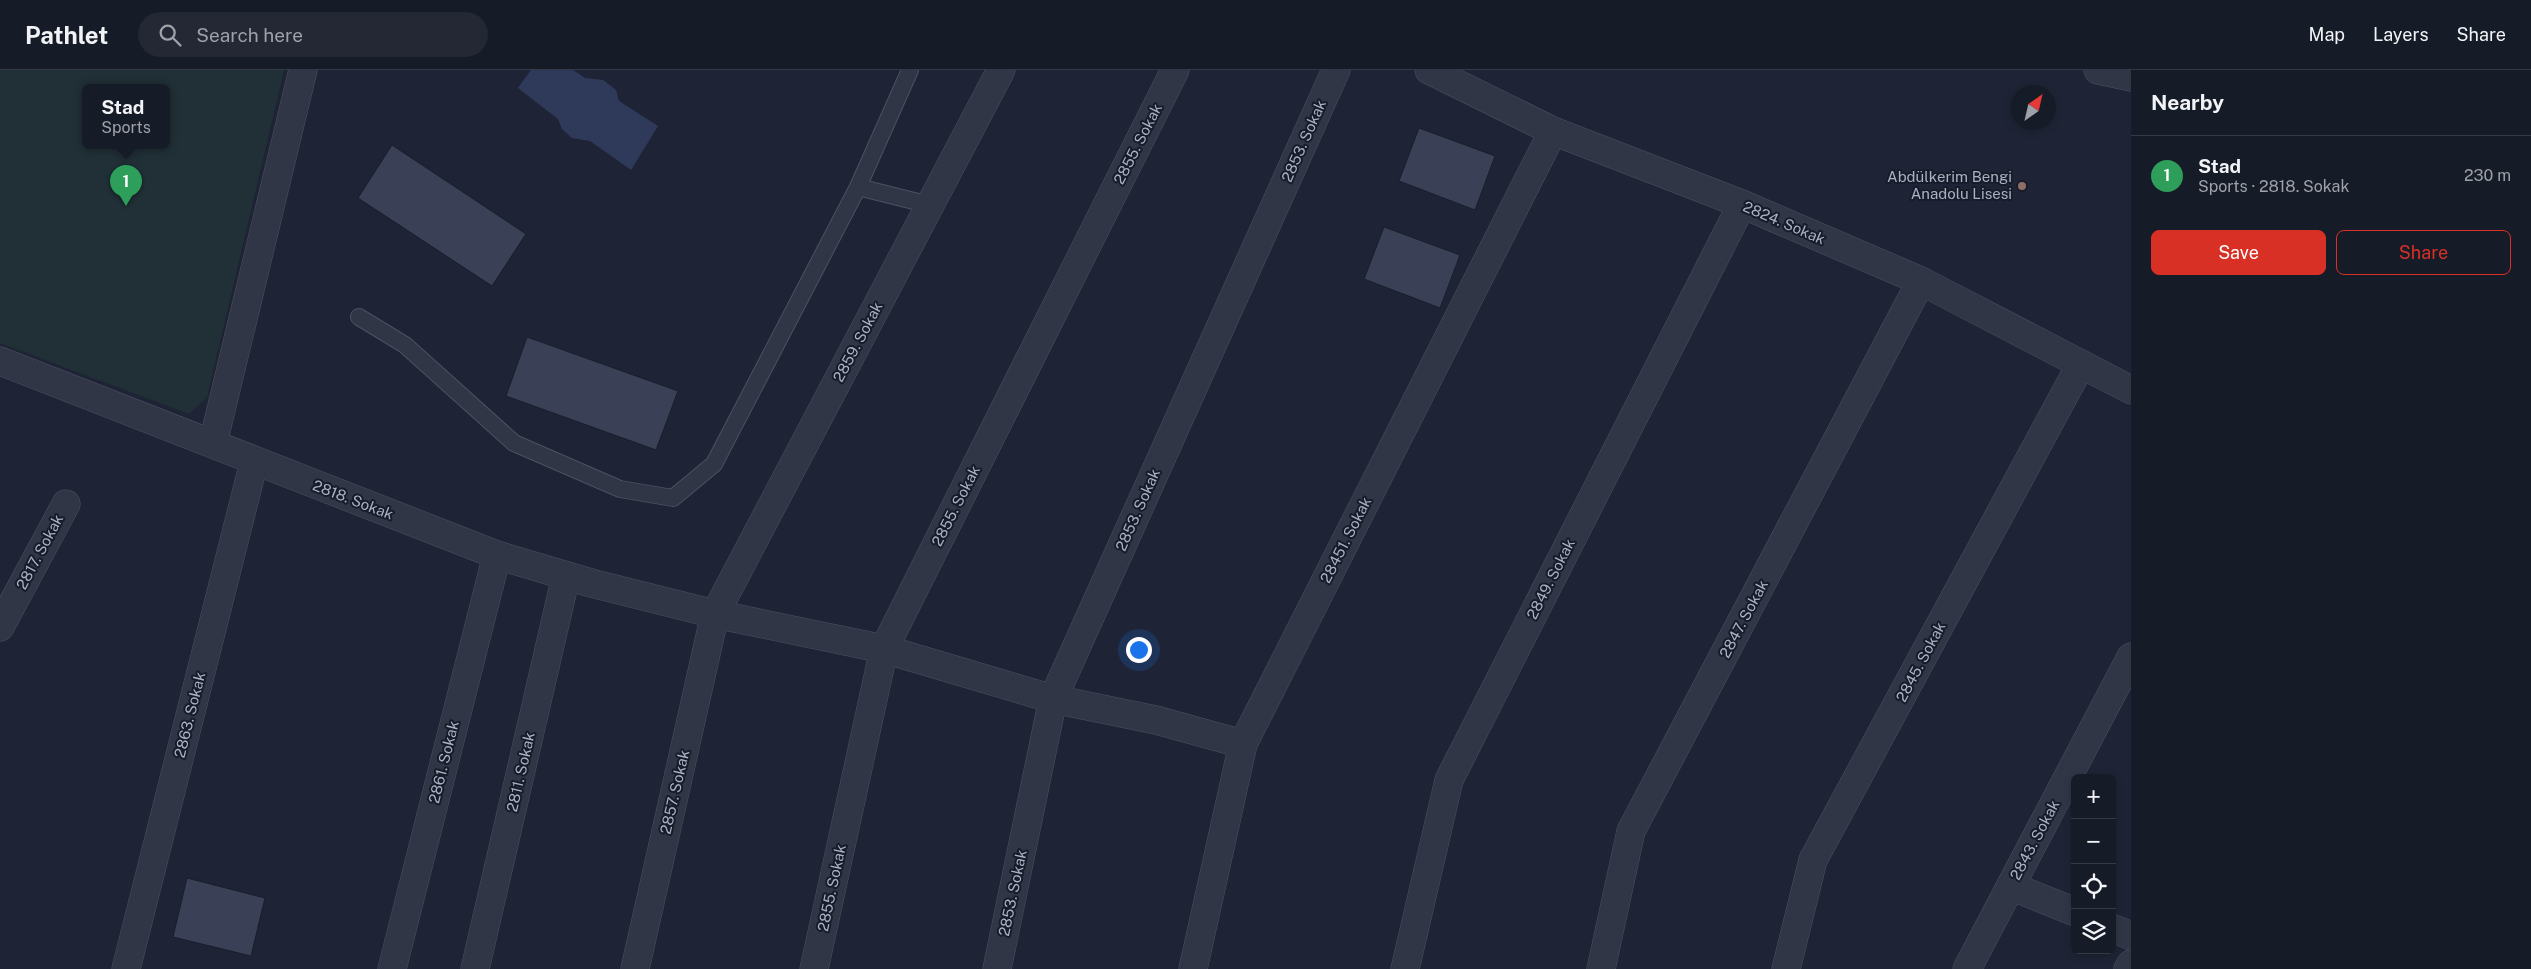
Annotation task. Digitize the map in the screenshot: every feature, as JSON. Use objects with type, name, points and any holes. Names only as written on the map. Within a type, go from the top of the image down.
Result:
[{"type":"street","points":[[213,443],[304,70]]},
{"type":"street","name":"2859. Sokak","points":[[714,614],[1000,70]]},
{"type":"street","name":"2855. Sokak","points":[[814,969],[884,649],[1175,70]]},
{"type":"street","name":"2853. Sokak","points":[[997,969],[1053,699],[1336,70]]},
{"type":"street","name":"2824. Sokak","points":[[1429,70],[1553,131],[1742,204],[1921,281],[2131,390]]},
{"type":"street","points":[[2098,70],[2131,77]]},
{"type":"street","name":"28451. Sokak","points":[[1193,969],[1243,744],[1553,131]]},
{"type":"street","name":"2849. Sokak","points":[[1405,969],[1449,780],[1742,204]]},
{"type":"street","name":"2847. Sokak","points":[[1601,969],[1631,831],[1921,281]]},
{"type":"street","name":"2818. Sokak","points":[[0,361],[213,443],[254,462],[497,555],[566,576],[714,614],[884,649],[1053,699],[1156,720],[1243,744]]},
{"type":"street","name":"2845. Sokak","points":[[1786,969],[1813,860],[2081,364]]},
{"type":"street","name":"2863. Sokak","points":[[126,969],[254,462]]},
{"type":"street","name":"2817. Sokak","points":[[0,627],[66,504]]},
{"type":"street","name":"2861. Sokak","points":[[392,969],[497,555]]},
{"type":"street","name":"2811. Sokak","points":[[475,969],[566,576]]},
{"type":"street","name":"2857. Sokak","points":[[635,969],[714,614]]},
{"type":"street","name":"2843. Sokak","points":[[1967,969],[2131,657]]},
{"type":"street","points":[[2011,886],[2071,910]]},
{"type":"street","points":[[2116,930],[2131,936]]},
{"type":"street","points":[[2128,969],[2131,964]]},
{"type":"lane","points":[[359,317],[405,345],[514,443],[620,490],[673,498],[714,464],[858,187],[910,70]]},
{"type":"lane","points":[[858,187],[930,205]]},
{"type":"shaded area","points":[[0,70],[284,70],[207,397],[189,414],[0,343]]},
{"type":"water","points":[[531,70],[573,70],[585,78],[603,80],[616,90],[619,101],[658,126],[631,170],[590,141],[572,138],[562,129],[558,119],[518,88]]},
{"type":"building","points":[[1419,128],[1495,156],[1475,210],[1399,181]]},
{"type":"building","points":[[392,145],[526,234],[492,286],[358,198]]},
{"type":"building","points":[[1384,227],[1460,255],[1440,308],[1364,279]]},
{"type":"building","points":[[527,337],[678,391],[656,450],[506,396]]},
{"type":"building","points":[[187,878],[265,898],[251,956],[173,937]]},
{"type":"place","name":"Abdülkerim Bengi Anadolu Lisesi","points":[[2022,186]]},
{"type":"place","name":"Stad","points":[[126,206]]}]
